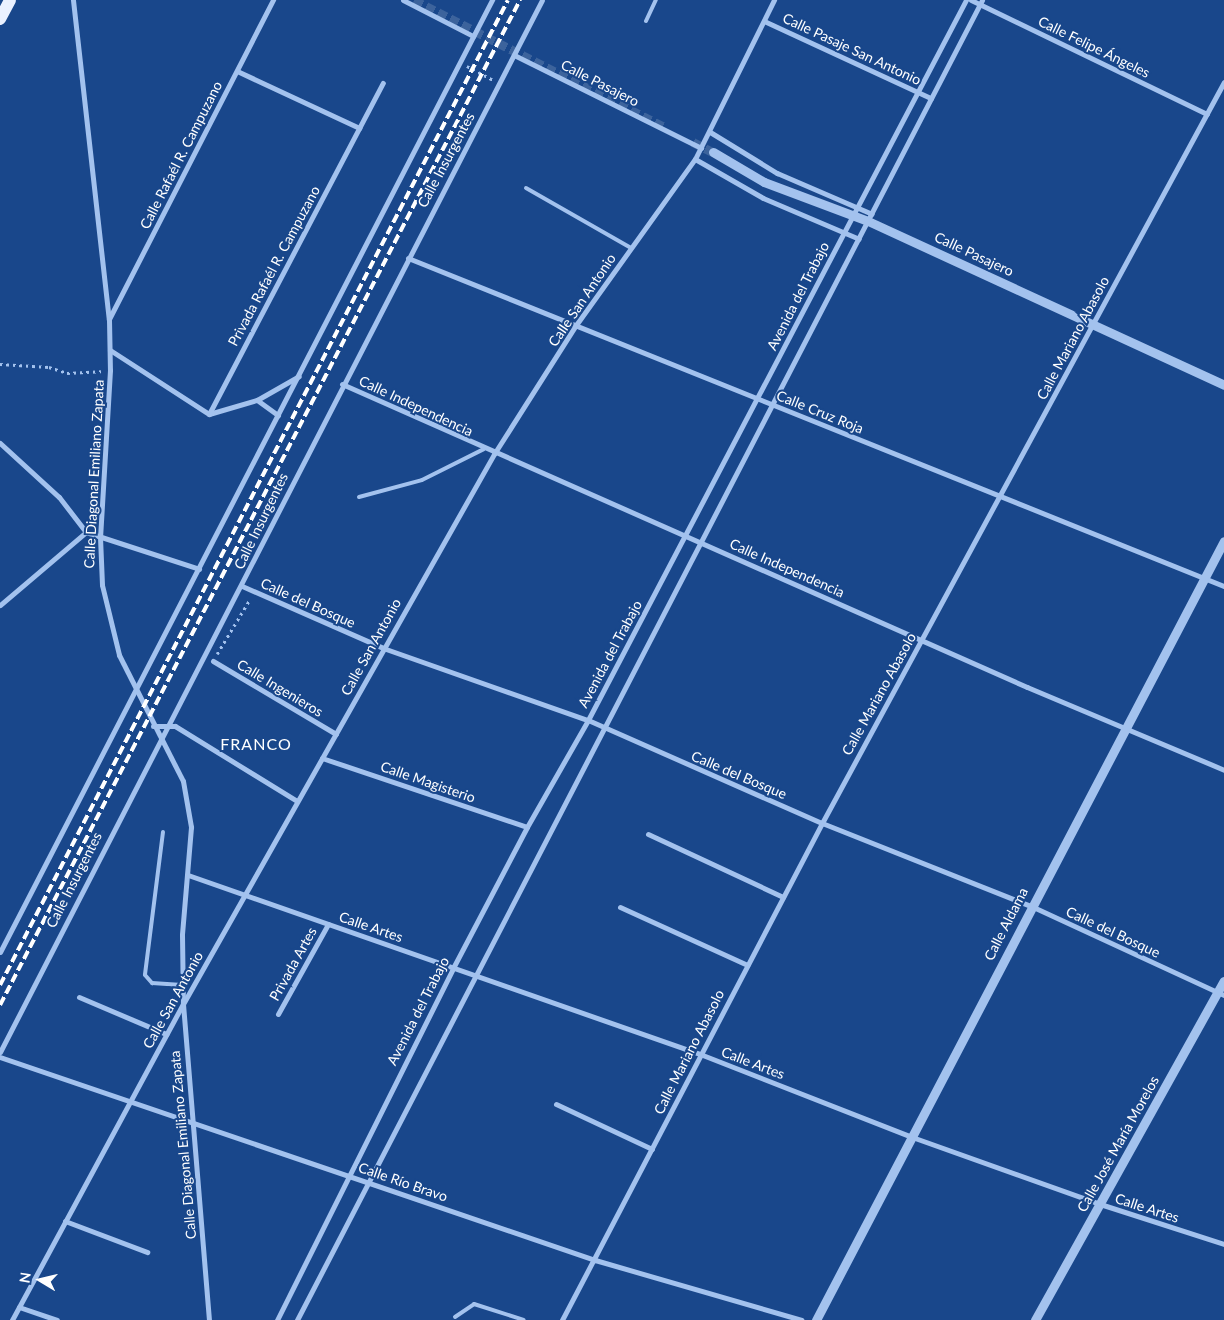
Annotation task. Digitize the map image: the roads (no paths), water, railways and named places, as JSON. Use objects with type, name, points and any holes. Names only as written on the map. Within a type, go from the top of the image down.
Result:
[{"type":"main road","points":[[0,19],[10,0]]},
{"type":"street","name":"Calle Diagonal Emiliano Zapata","points":[[73,0],[109,320],[110,370],[100,537],[106,609],[119,654],[159,739],[183,781],[188,804],[191,834],[182,934],[182,985],[209,1320]]},
{"type":"street","name":"Calle Rafaél R. Campuzano","points":[[109,320],[273,0]]},
{"type":"street","points":[[403,0],[472,36]]},
{"type":"street","points":[[0,952],[492,0]]},
{"type":"street","name":"Calle Insurgentes","points":[[0,1052],[159,739],[242,586],[342,384],[542,0]]},
{"type":"street","name":"Calle San Antonio","points":[[12,1320],[166,1034],[494,454],[576,325],[695,159],[774,0]]},
{"type":"street","name":"Avenida del Trabajo","points":[[276,1320],[453,968],[527,827],[588,720],[966,0]]},
{"type":"street","name":"Calle Felipe Ángeles","points":[[971,0],[980,2],[1207,114]]},
{"type":"street","name":"Avenida del Trabajo","points":[[297,1320],[474,976],[870,218],[980,2]]},
{"type":"street","name":"Calle Pasaje San Antonio","points":[[764,21],[931,98]]},
{"type":"street","name":"Calle Pasajero","points":[[514,55],[701,148]]},
{"type":"street","points":[[237,71],[359,128]]},
{"type":"street","name":"Calle Mariano Abasolo","points":[[562,1320],[822,822],[1001,497],[1224,82]]},
{"type":"street","name":"Privada Rafaél R. Campuzano","points":[[209,414],[383,83]]},
{"type":"street","points":[[710,132],[776,173],[857,207],[870,218]]},
{"type":"street","name":"Calle Pasajero","points":[[713,152],[764,182],[852,217],[870,218],[1224,385]]},
{"type":"street","points":[[695,159],[763,198],[859,239]]},
{"type":"street","name":"Calle Cruz Roja","points":[[408,258],[1224,586]]},
{"type":"street","points":[[110,350],[209,414],[257,400],[299,376]]},
{"type":"street","name":"Calle Independencia","points":[[342,384],[494,454],[1224,770]]},
{"type":"street","points":[[257,400],[278,415]]},
{"type":"street","points":[[0,443],[59,497],[86,532],[199,569]]},
{"type":"street","points":[[0,605],[86,532]]},
{"type":"street","name":"Calle Aldama","points":[[816,1320],[1124,728],[1224,541]]},
{"type":"street","name":"Calle del Bosque","points":[[242,586],[383,648],[588,720],[822,822],[1031,906],[1221,994]]},
{"type":"street","name":"Calle Ingenieros","points":[[213,661],[336,734]]},
{"type":"street","points":[[153,726],[175,726],[297,801]]},
{"type":"street","name":"Calle Magisterio","points":[[322,758],[527,827]]},
{"type":"street","points":[[648,834],[782,897]]},
{"type":"street","name":"Calle Artes","points":[[188,875],[700,1054],[912,1137],[1100,1204],[1224,1244]]},
{"type":"street","points":[[620,907],[747,965]]},
{"type":"street","name":"Privada Artes","points":[[278,1014],[328,924]]},
{"type":"street","name":"Calle José María Morelos","points":[[1035,1320],[1221,994],[1224,981]]},
{"type":"street","points":[[79,997],[166,1034]]},
{"type":"street","name":"Calle Río Bravo","points":[[0,1056],[129,1102],[595,1260],[801,1320]]},
{"type":"street","points":[[556,1104],[652,1149]]},
{"type":"street","points":[[65,1221],[147,1252]]},
{"type":"street","points":[[19,1307],[57,1320]]},
{"type":"lane","points":[[646,21],[656,0]]},
{"type":"lane","points":[[526,188],[631,248]]},
{"type":"lane","points":[[359,497],[422,480],[484,449]]},
{"type":"lane","points":[[163,832],[145,975],[152,983],[182,985]]},
{"type":"lane","points":[[455,1317],[474,1304],[524,1320]]},
{"type":"tunnel","points":[[414,0],[666,128]]},
{"type":"tunnel","points":[[693,142],[713,152]]},
{"type":"railway","points":[[0,985],[508,0]]},
{"type":"railway","points":[[0,1005],[520,0]]},
{"type":"district","name":"FRANCO","points":[[256,744]]}]
